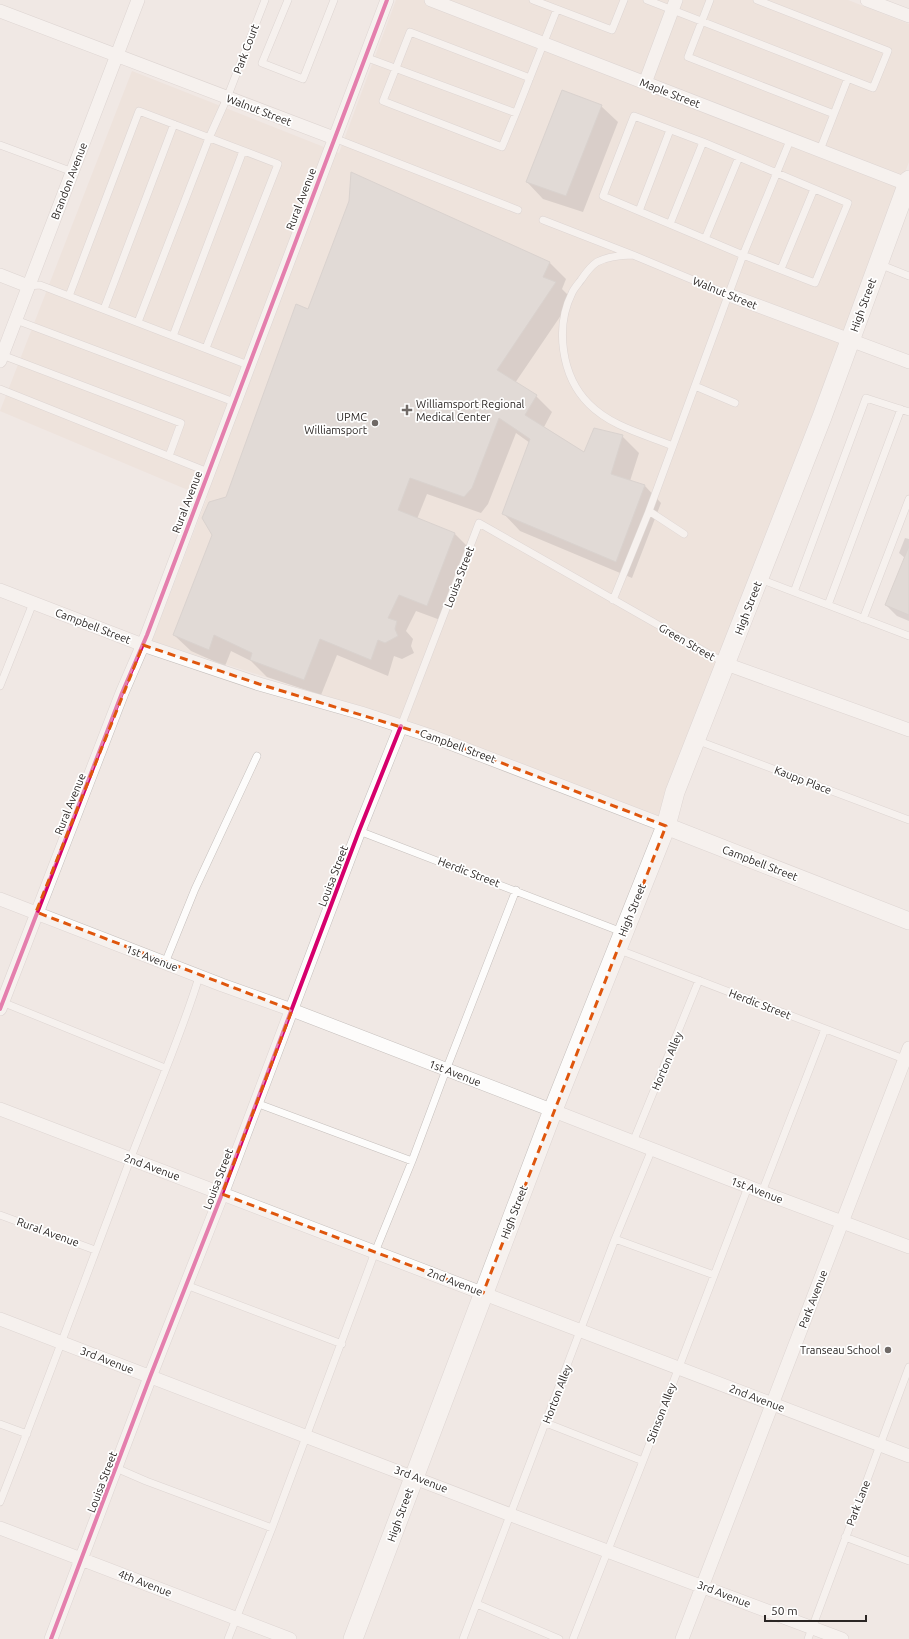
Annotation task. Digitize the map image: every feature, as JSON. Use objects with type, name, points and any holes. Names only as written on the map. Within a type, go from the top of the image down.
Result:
[{"type":"main road","name":"High Street","points":[[353,1639],[553,1110],[619,940],[666,826],[676,792],[759,579],[908,183]]},
{"type":"street","name":"Brandon Avenue","points":[[1,358],[138,0]]},
{"type":"street","name":"Rural Avenue","points":[[1,1006],[36,912],[122,693],[143,645],[387,0]]},
{"type":"street","name":"Maple Street","points":[[432,0],[908,183]]},
{"type":"street","points":[[867,0],[909,16]]},
{"type":"street","points":[[645,83],[674,5]]},
{"type":"street","name":"Walnut Street","points":[[0,11],[334,138]]},
{"type":"street","points":[[0,275],[28,286]]},
{"type":"street","name":"Walnut Street","points":[[729,295],[760,308],[850,339],[909,362]]},
{"type":"street","name":"Campbell Street","points":[[0,590],[143,645],[259,684],[402,726],[485,755],[909,921]]},
{"type":"street","name":"Green Street","points":[[726,664],[909,730]]},
{"type":"street","name":"Louisa Street","points":[[51,1639],[150,1377],[222,1194],[359,831],[402,726]]},
{"type":"street","name":"1st Avenue","points":[[0,899],[553,1110],[748,1187],[909,1247]]},
{"type":"street","name":"Park Avenue","points":[[682,1639],[907,1054]]},
{"type":"street","name":"2nd Avenue","points":[[0,1109],[130,1160],[484,1293],[580,1331],[679,1367],[909,1456]]},
{"type":"street","name":"3rd Avenue","points":[[0,1319],[305,1436],[414,1476],[511,1515],[702,1586],[810,1633],[842,1639]]},
{"type":"street","name":"4th Avenue","points":[[0,1528],[290,1639]]},
{"type":"lane","name":"Park Court","points":[[138,322],[209,138],[228,98],[265,0]]},
{"type":"lane","points":[[288,0],[262,63],[303,79],[334,0]]},
{"type":"lane","points":[[533,0],[612,30],[624,0]]},
{"type":"lane","points":[[647,0],[674,5],[702,21],[873,88],[888,51],[756,0]]},
{"type":"lane","points":[[710,0],[688,57],[834,114]]},
{"type":"lane","points":[[530,78],[410,32],[383,101],[502,147],[544,44],[557,9]]},
{"type":"lane","points":[[365,57],[516,113]]},
{"type":"lane","points":[[820,150],[848,78]]},
{"type":"lane","points":[[69,296],[139,111],[174,124],[278,164],[206,348]]},
{"type":"lane","points":[[634,116],[670,130],[703,142],[848,203],[815,283],[743,255],[603,196],[634,116]]},
{"type":"lane","points":[[104,309],[174,124]]},
{"type":"lane","points":[[639,211],[670,130]]},
{"type":"lane","name":"Walnut Street","points":[[334,138],[518,210]]},
{"type":"lane","points":[[613,600],[649,511],[743,255],[791,138]]},
{"type":"lane","points":[[670,224],[703,142]]},
{"type":"lane","points":[[0,145],[73,172]]},
{"type":"lane","points":[[173,336],[243,151]]},
{"type":"lane","points":[[705,239],[739,158]]},
{"type":"lane","points":[[781,269],[814,189]]},
{"type":"lane","name":"Walnut Street","points":[[543,220],[729,295]]},
{"type":"lane","points":[[633,255],[613,256],[596,263],[572,293],[562,334],[565,355],[575,384],[590,404],[613,422],[673,446]]},
{"type":"lane","points":[[877,264],[909,276]]},
{"type":"lane","points":[[28,286],[40,285],[248,365]]},
{"type":"lane","points":[[16,320],[234,402]]},
{"type":"lane","points":[[1,358],[181,423],[169,456]]},
{"type":"lane","points":[[695,386],[735,403]]},
{"type":"lane","points":[[0,389],[208,472]]},
{"type":"lane","points":[[794,592],[866,398],[909,412]]},
{"type":"lane","points":[[828,605],[901,409]]},
{"type":"lane","points":[[863,619],[909,499]]},
{"type":"lane","points":[[649,511],[684,534]]},
{"type":"lane","name":"Green Street","points":[[479,523],[726,664]]},
{"type":"lane","name":"Louisa Street","points":[[402,726],[479,523]]},
{"type":"lane","points":[[759,579],[909,636]]},
{"type":"lane","points":[[0,686],[33,603]]},
{"type":"lane","name":"Kaupp Place","points":[[696,740],[909,820]]},
{"type":"lane","points":[[165,963],[195,889],[257,756]]},
{"type":"lane","name":"Herdic Street","points":[[359,831],[516,890],[700,980],[825,1029],[907,1054]]},
{"type":"lane","points":[[228,1639],[272,1528],[305,1436],[342,1344],[375,1252],[412,1161],[516,890]]},
{"type":"lane","points":[[0,1502],[62,1343],[95,1250],[184,1022],[199,976]]},
{"type":"lane","name":"Horton Alley","points":[[633,1142],[700,980]]},
{"type":"lane","points":[[1,1006],[165,1068]]},
{"type":"lane","points":[[762,1192],[825,1029]]},
{"type":"lane","points":[[256,1103],[412,1161]]},
{"type":"lane","name":"Horton Alley","points":[[463,1639],[615,1239],[652,1149]]},
{"type":"lane","name":"Stinson Alley","points":[[573,1639],[748,1187]]},
{"type":"lane","name":"Rural Avenue","points":[[0,1215],[95,1250]]},
{"type":"lane","points":[[615,1239],[714,1275]]},
{"type":"lane","points":[[186,1285],[342,1344]]},
{"type":"lane","name":"Park Lane","points":[[810,1633],[881,1445],[909,1366]]},
{"type":"lane","points":[[546,1423],[643,1461]]},
{"type":"lane","points":[[0,1424],[27,1434]]},
{"type":"lane","points":[[116,1468],[146,1481],[272,1528]]},
{"type":"lane","points":[[845,1537],[909,1561]]},
{"type":"lane","points":[[477,1604],[559,1639]]},
{"type":"highlighted area","points":[[143,645],[259,684],[434,737],[666,826],[483,1293],[222,1194],[292,1010],[36,912]]},
{"type":"shaded area","name":"Williamsport Regional Medical Center","points":[[396,0],[848,0],[909,24],[909,162],[658,817],[398,719],[152,641],[207,498],[0,411],[132,71],[339,153]]},
{"type":"building","points":[[562,90],[602,105],[566,196],[526,182]]},
{"type":"building","name":"UPMC Williamsport","points":[[351,172],[550,262],[543,277],[556,282],[497,370],[537,395],[525,415],[584,452],[594,428],[623,435],[611,474],[645,485],[616,562],[502,514],[530,439],[499,418],[472,488],[464,497],[410,478],[398,510],[455,533],[427,606],[399,595],[388,618],[397,621],[395,629],[398,636],[385,643],[378,640],[371,660],[320,639],[304,680],[250,660],[252,653],[214,635],[209,650],[173,635],[212,535],[202,518],[209,502],[226,497],[296,304],[308,309],[349,201]]},
{"type":"building","points":[[909,546],[909,615],[885,605]]},
{"type":"cycle path","points":[[0,1009],[122,693],[147,635],[387,0]]},
{"type":"cycle path","points":[[51,1639],[150,1377],[222,1194],[359,831],[401,726]]},
{"type":"place","name":"Williamsport Regional Medical Center","points":[[407,410]]},
{"type":"place","name":"UPMC Williamsport","points":[[375,423]]},
{"type":"place","name":"Transeau School","points":[[888,1350]]}]
